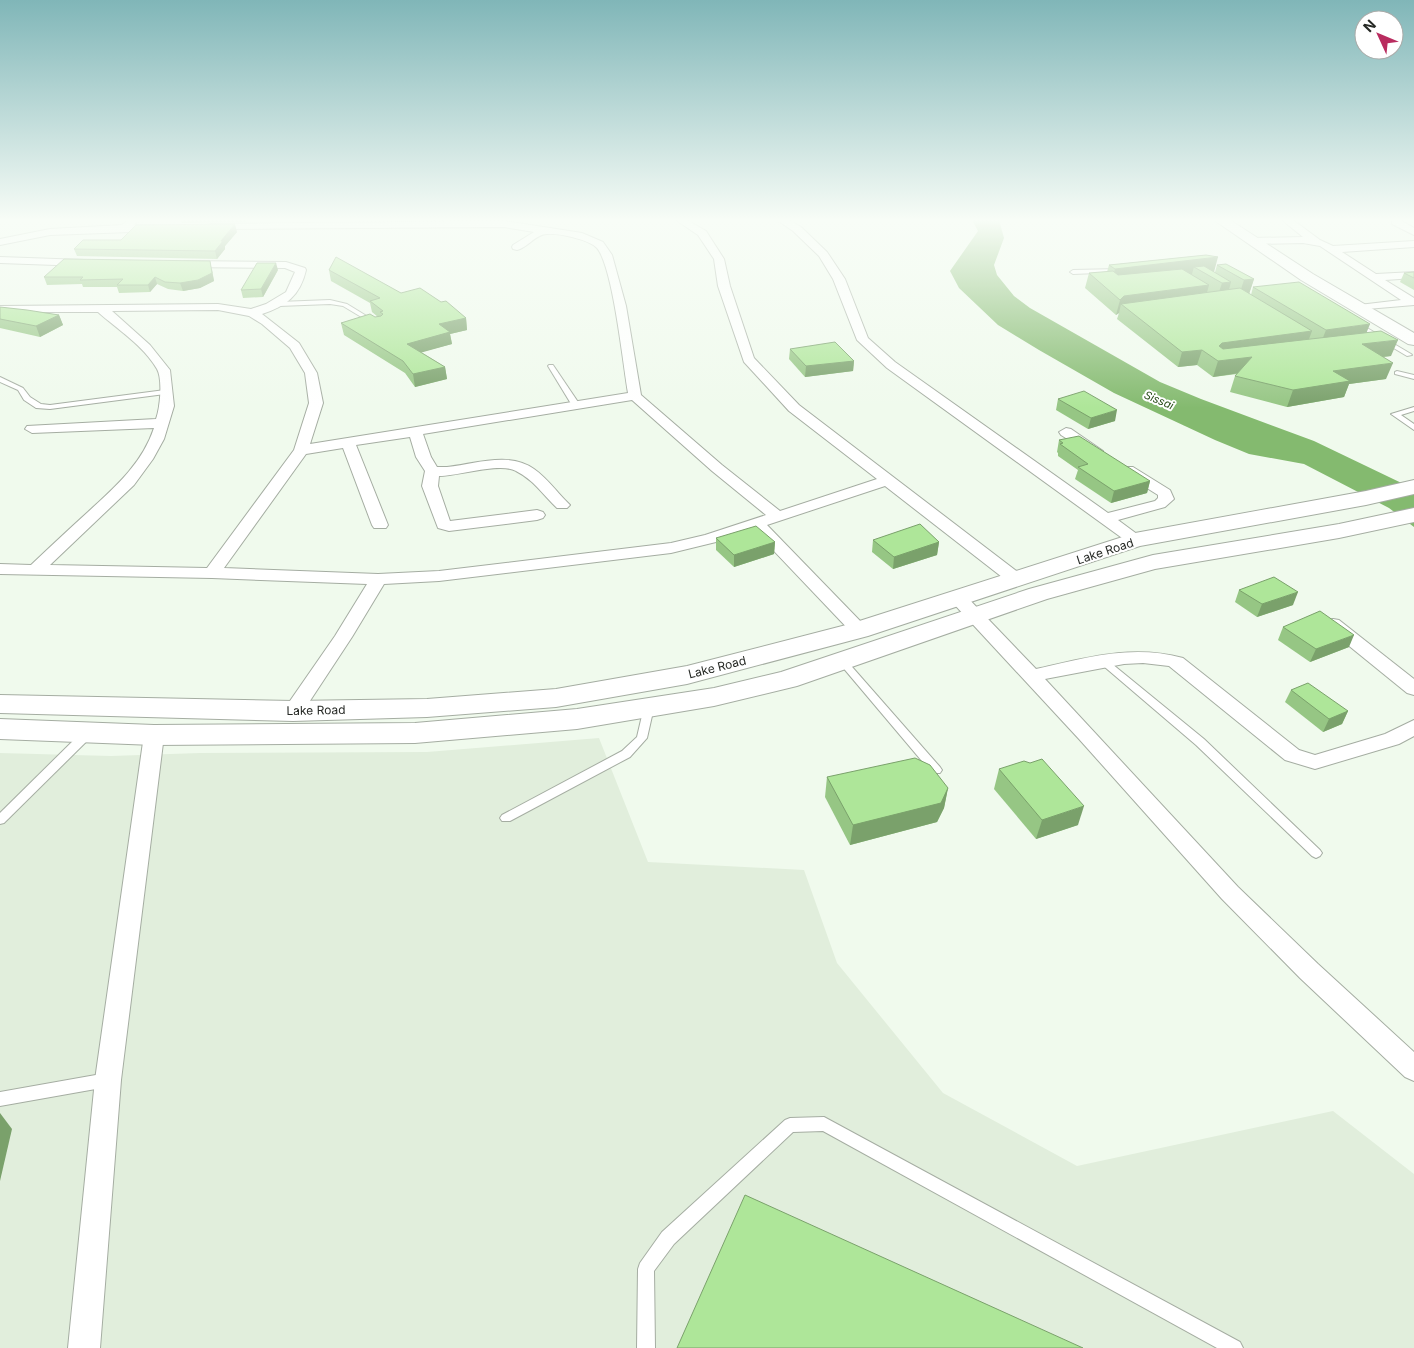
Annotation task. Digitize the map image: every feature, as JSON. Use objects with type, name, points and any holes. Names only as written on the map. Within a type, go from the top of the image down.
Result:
[{"type":"main road","points":[[1312,283],[1355,314],[1411,344]]},
{"type":"main road","name":"Lake Road","points":[[0,729],[154,735],[415,734],[577,719],[714,697],[787,680],[843,662],[966,608],[1017,580],[1135,540],[1366,498],[1414,487]]},
{"type":"main road","name":"Lake Road","points":[[0,704],[293,711],[427,708],[556,698],[687,675],[859,630],[1038,594],[1153,562],[1405,517]]},
{"type":"street","points":[[252,313],[288,300],[298,283]]},
{"type":"street","points":[[614,283],[620,306],[635,396],[717,468],[777,516]]},
{"type":"street","points":[[723,283],[748,358],[794,408],[1017,580]]},
{"type":"street","points":[[841,283],[863,340],[891,365],[1135,540]]},
{"type":"street","points":[[1384,283],[1413,302]]},
{"type":"street","points":[[1355,314],[1413,302]]},
{"type":"street","points":[[0,308],[218,307],[252,313],[266,321],[295,346],[311,373],[316,403],[301,450],[212,573]]},
{"type":"street","points":[[34,571],[129,482],[146,459],[157,438],[167,406],[164,370],[146,348],[101,308]]},
{"type":"street","points":[[301,450],[635,396]]},
{"type":"street","points":[[32,429],[162,422]]},
{"type":"street","points":[[415,432],[432,470],[430,486],[444,525],[449,526],[537,515]]},
{"type":"street","points":[[1066,432],[1164,493],[1166,499],[1160,504],[1105,519]]},
{"type":"street","points":[[348,442],[380,525]]},
{"type":"street","points":[[432,470],[442,472],[494,464],[517,466],[526,470],[562,505]]},
{"type":"street","points":[[0,569],[378,578],[439,576],[671,548],[710,539],[888,480]]},
{"type":"street","points":[[756,523],[859,630]]},
{"type":"street","points":[[293,711],[343,637],[378,578]]},
{"type":"street","points":[[966,608],[1230,893],[1309,972],[1414,1068]]},
{"type":"street","points":[[1328,619],[1414,689]]},
{"type":"street","points":[[1031,676],[1103,661],[1152,656],[1165,658],[1176,662],[1292,755],[1306,761],[1315,762],[1392,739],[1414,727]]},
{"type":"street","points":[[84,1348],[108,1080],[154,735]]},
{"type":"lane","points":[[279,304],[330,302],[344,304],[380,326]]},
{"type":"lane","points":[[1355,314],[1386,341],[1411,344]]},
{"type":"lane","points":[[1377,342],[1386,341],[1411,344]]},
{"type":"lane","points":[[551,366],[576,405]]},
{"type":"lane","points":[[1397,373],[1414,377]]},
{"type":"lane","points":[[0,379],[21,389],[27,398],[39,406],[50,407],[166,392]]},
{"type":"lane","points":[[1414,409],[1395,414],[1414,428]]},
{"type":"lane","points":[[1103,661],[1200,742],[1316,852]]},
{"type":"lane","points":[[843,662],[936,770]]},
{"type":"lane","points":[[506,818],[626,754],[642,738],[649,707]]},
{"type":"lane","points":[[0,820],[88,732]]},
{"type":"lane","points":[[0,1100],[108,1080]]},
{"type":"lane","points":[[646,1348],[646,1269],[668,1238],[790,1125],[824,1124],[1234,1348]]},
{"type":"shaded area","points":[[599,738],[648,862],[804,870],[837,963],[943,1093],[1077,1166],[1333,1111],[1414,1174],[1414,1348],[0,1348],[0,753],[111,756],[200,753],[427,752]]},
{"type":"water","name":"Sissai","points":[[956,283],[1003,283],[1014,296],[1030,308],[1160,382],[1314,441],[1414,489],[1414,527],[1389,508],[1304,464],[1249,454],[1114,393],[998,325],[959,288]]},
{"type":"building","points":[[119,283],[150,283],[148,285],[117,285]]},
{"type":"building","points":[[245,283],[265,283],[261,289],[241,290]]},
{"type":"building","points":[[353,283],[383,283],[401,293],[420,288],[441,302],[446,301],[466,318],[439,324],[450,332],[407,344],[445,367],[413,374],[403,361],[341,323],[370,314],[375,317],[381,316],[383,314],[380,312],[383,311],[370,301],[380,298]]},
{"type":"building","points":[[1100,283],[1205,283],[1209,285],[1124,296],[1120,300]]},
{"type":"building","points":[[1301,283],[1370,324],[1326,330],[1253,287]]},
{"type":"building","points":[[1240,288],[1312,331],[1222,343],[1219,346],[1223,349],[1381,331],[1398,340],[1362,344],[1393,363],[1333,371],[1350,381],[1293,390],[1235,376],[1252,357],[1218,361],[1202,350],[1182,352],[1121,304]]},
{"type":"building","points":[[0,307],[59,315],[36,326],[0,319]]},
{"type":"building","points":[[835,342],[854,361],[806,366],[790,349]]},
{"type":"building","points":[[1084,391],[1117,410],[1091,418],[1058,399]]},
{"type":"building","points":[[1079,436],[1150,481],[1114,491],[1078,467],[1088,464],[1060,444],[1063,443],[1059,440]]},
{"type":"building","points":[[920,524],[939,542],[894,557],[873,540]]},
{"type":"building","points":[[756,526],[775,542],[734,555],[716,538]]},
{"type":"building","points":[[1274,577],[1298,592],[1262,604],[1239,590]]},
{"type":"building","points":[[1320,611],[1354,635],[1316,649],[1283,627]]},
{"type":"building","points":[[1308,683],[1348,711],[1329,719],[1291,690]]},
{"type":"building","points":[[915,758],[930,765],[948,788],[941,803],[853,825],[827,777]]},
{"type":"building","points":[[1042,759],[1084,806],[1042,820],[999,769],[1024,761],[1030,763]]},
{"type":"building","points":[[745,1195],[1083,1348],[677,1348]]}]
